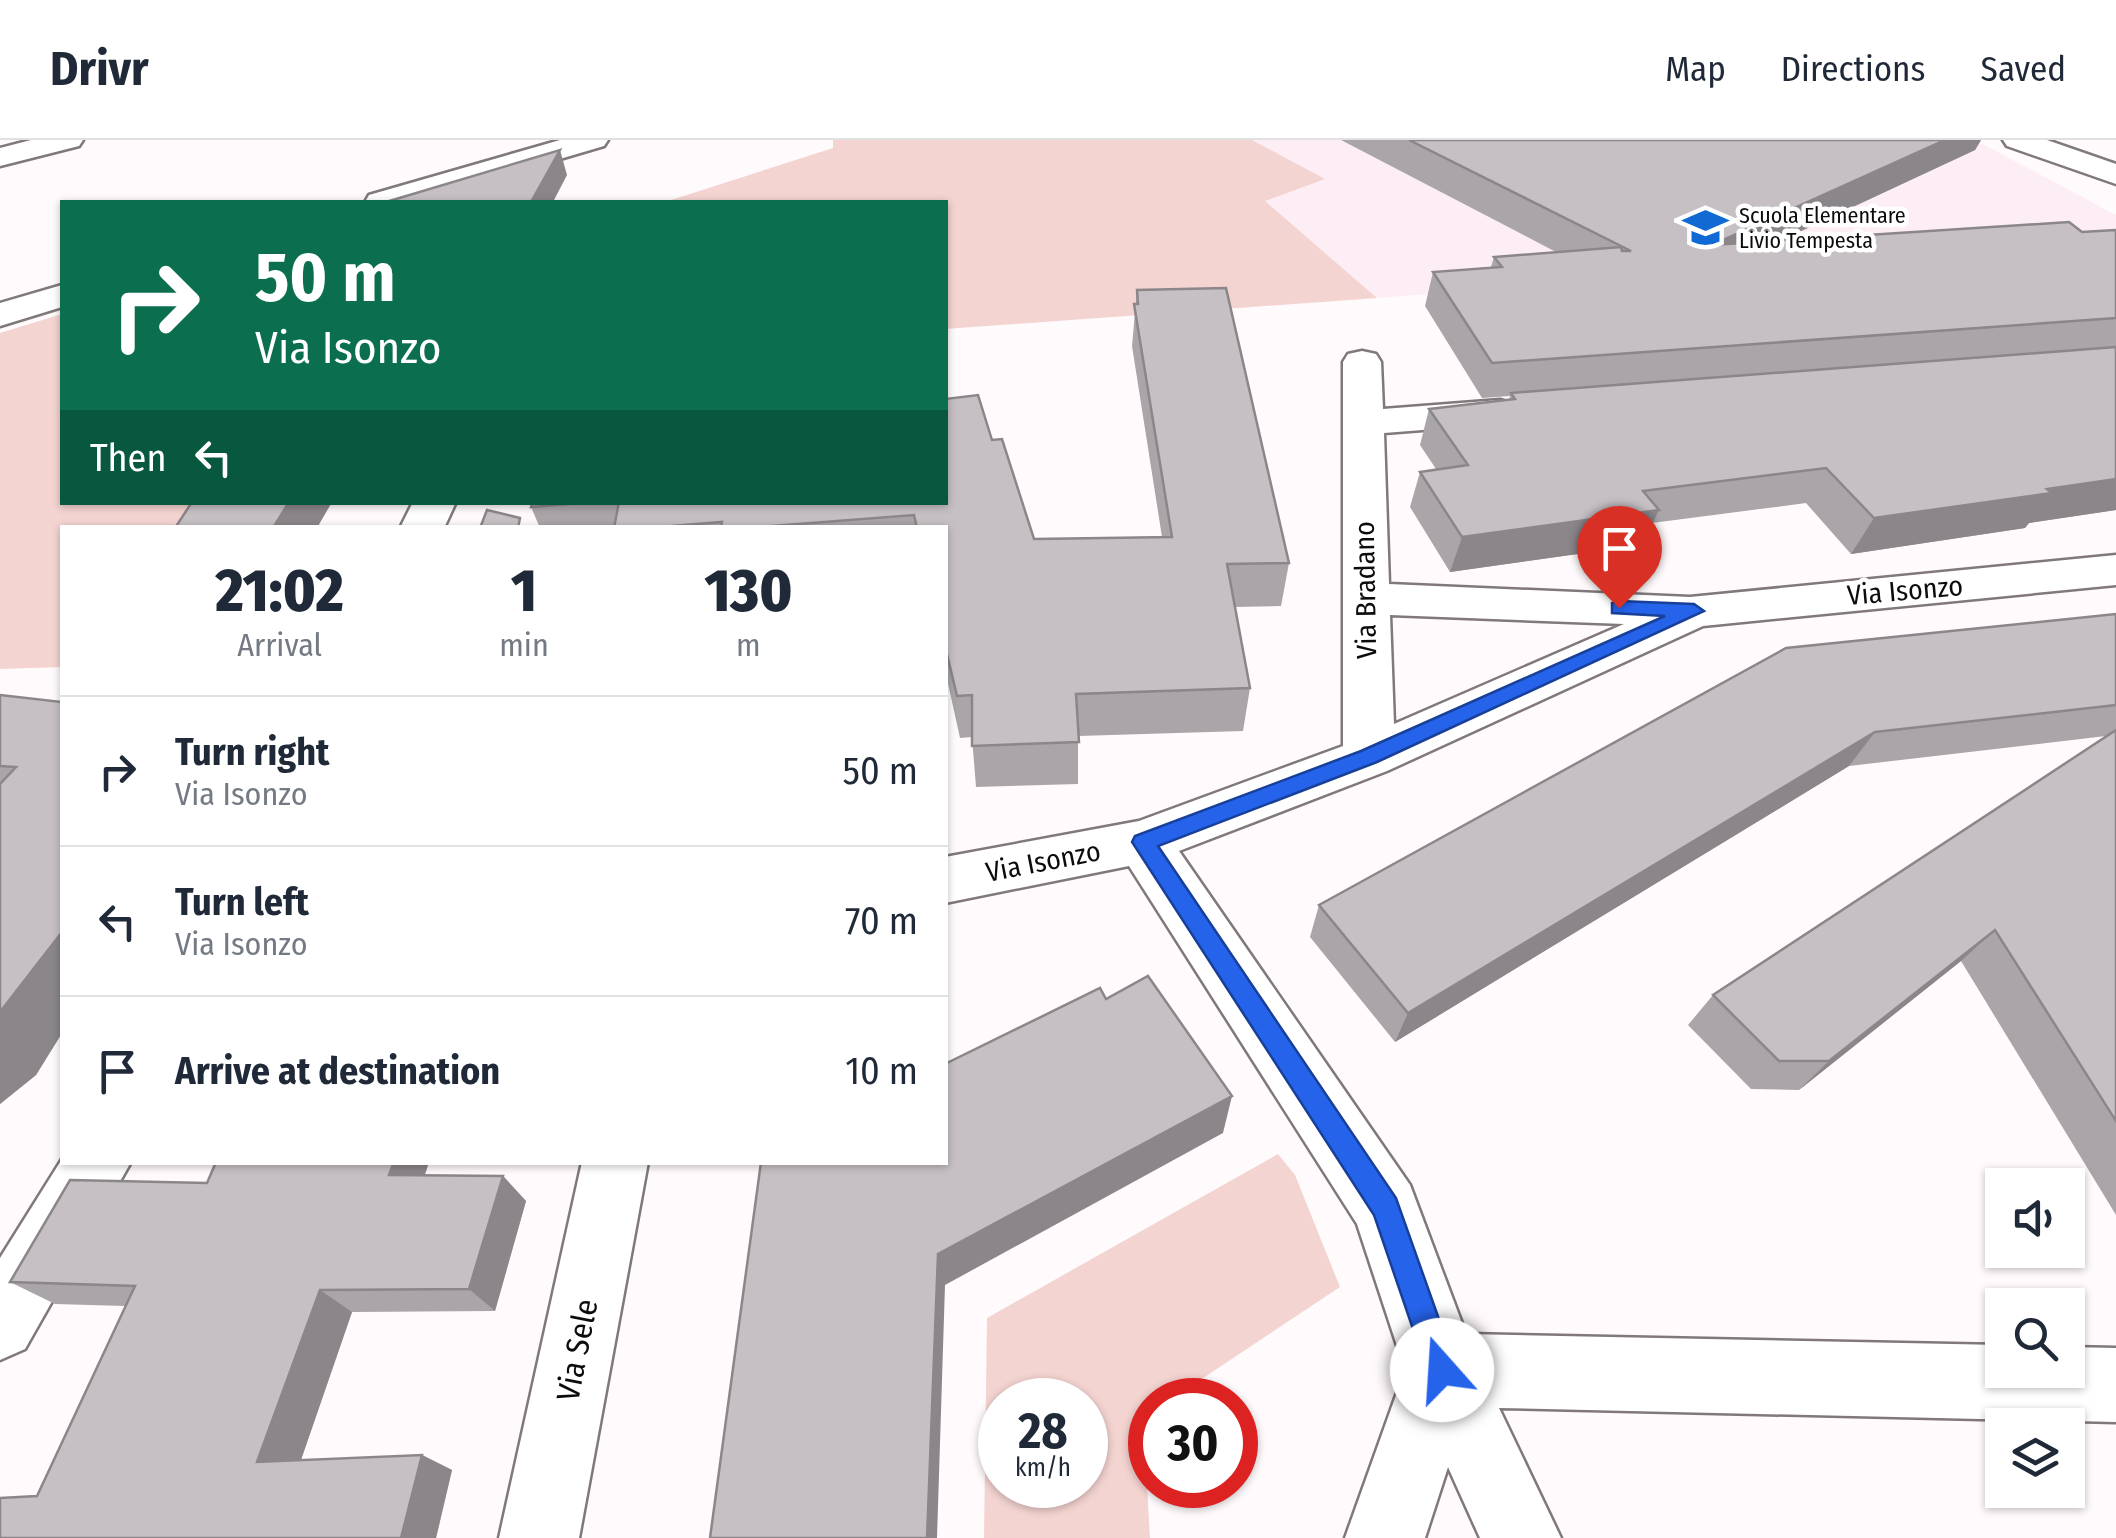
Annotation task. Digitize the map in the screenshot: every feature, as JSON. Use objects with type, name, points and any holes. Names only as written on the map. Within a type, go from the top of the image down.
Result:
[{"type":"street","points":[[0,156],[68,140]]},
{"type":"street","points":[[388,200],[593,140]]},
{"type":"street","points":[[2018,140],[2116,175]]},
{"type":"street","points":[[2050,140],[2116,175]]},
{"type":"street","points":[[0,315],[60,297]]},
{"type":"street","name":"Via Bradano","points":[[1362,362],[1369,756]]},
{"type":"street","points":[[1363,423],[1542,409]]},
{"type":"street","name":"Via Isonzo","points":[[1365,598],[1694,611],[2116,570]]},
{"type":"street","name":"Via Isonzo","points":[[948,879],[1144,842],[1369,756],[1694,611]]},
{"type":"street","points":[[1144,842],[1386,1208],[1442,1370],[1521,1538]]},
{"type":"street","points":[[0,1324],[96,1165]]},
{"type":"street","name":"Via Sele","points":[[539,1538],[615,1165]]},
{"type":"street","points":[[1442,1370],[2116,1385]]},
{"type":"street","points":[[1385,1538],[1442,1370]]},
{"type":"shaded area","points":[[833,140],[1252,140],[1325,179],[1265,201],[1377,298],[948,329],[948,200],[671,200],[833,148]]},
{"type":"shaded area","name":"Scuola Elementare Livio Tempesta","points":[[1252,140],[1975,140],[2116,215],[2116,240],[1377,298],[1264,200],[1324,179]]},
{"type":"shaded area","points":[[60,315],[60,505],[215,505],[196,525],[60,525],[60,667],[0,669],[0,333]]},
{"type":"shaded area","points":[[1278,1154],[1295,1175],[1340,1287],[1203,1378],[1128,1378],[1128,1508],[1148,1508],[1150,1538],[984,1538],[984,1508],[1108,1508],[1108,1378],[986,1378],[987,1318]]},
{"type":"building","points":[[1409,140],[1945,140],[1712,245],[2069,222],[2082,232],[2116,230],[2116,318],[1492,363],[1433,272],[1502,267],[1494,257],[1621,247],[1622,251],[1631,251]]},
{"type":"building","points":[[560,150],[532,200],[393,200]]},
{"type":"building","points":[[1226,288],[1289,563],[1227,564],[1250,688],[1076,694],[1079,742],[972,746],[972,695],[957,696],[948,658],[948,525],[916,525],[914,515],[785,525],[615,525],[618,505],[948,505],[948,399],[978,395],[992,440],[1002,439],[1034,539],[1172,537],[1134,304],[1138,304],[1137,290]]},
{"type":"building","points":[[2116,347],[2116,479],[2047,489],[2052,493],[1874,518],[1826,468],[1643,491],[1659,510],[1462,537],[1420,472],[1468,465],[1429,409],[1515,399],[1511,393]]},
{"type":"building","points":[[190,505],[287,505],[275,525],[177,525]]},
{"type":"building","points":[[487,510],[520,518],[519,525],[481,525]]},
{"type":"building","points":[[2116,614],[2116,705],[1875,732],[1408,1013],[1319,905],[1786,648]]},
{"type":"building","points":[[0,695],[60,702],[60,935],[0,1012],[0,784],[16,767],[0,766]]},
{"type":"building","points":[[2116,730],[2116,1121],[1995,930],[1829,1061],[1779,1061],[1713,995]]},
{"type":"building","points":[[1148,976],[1232,1096],[938,1254],[927,1538],[710,1538],[761,1165],[948,1165],[948,1063],[1100,988],[1106,999]]},
{"type":"building","points":[[215,1165],[393,1165],[389,1175],[503,1176],[469,1289],[320,1290],[257,1462],[422,1455],[401,1538],[0,1538],[0,1498],[37,1496],[135,1286],[10,1282],[70,1180],[207,1183]]},
{"type":"place","name":"Scuola Elementare Livio Tempesta","points":[[1706,228]]},
{"type":"route","points":[[1442,1370],[1386,1208],[1144,842],[1369,756],[1694,611],[1619,608]]}]
